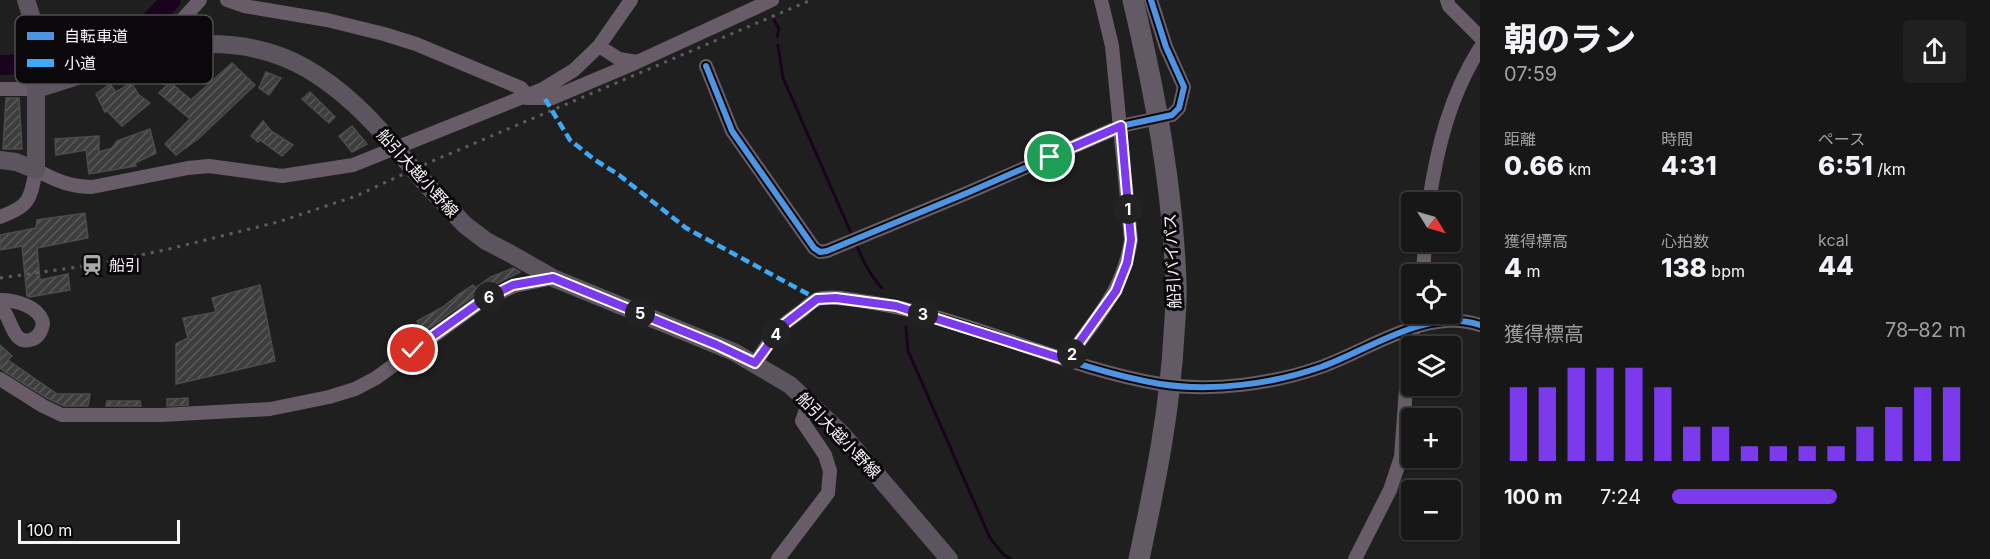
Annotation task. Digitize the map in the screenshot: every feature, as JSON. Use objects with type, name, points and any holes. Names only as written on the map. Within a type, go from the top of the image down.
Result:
[{"type":"highway","name":"船引バイパス","points":[[1133,0],[1158,119],[1168,191],[1176,285],[1171,386],[1155,484],[1139,559]]},
{"type":"main road","points":[[26,0],[31,15]]},
{"type":"main road","name":"船引大越小野線","points":[[213,45],[257,47],[287,58],[317,74],[344,93],[379,129],[445,206],[479,235],[553,278],[726,348],[790,385],[842,434],[950,559]]},
{"type":"main road","points":[[0,160],[16,162],[36,170],[36,84]]},
{"type":"street","points":[[186,15],[200,0]]},
{"type":"street","points":[[227,0],[244,6],[327,20],[416,44],[521,88],[523,97]]},
{"type":"street","points":[[0,218],[19,210],[31,196],[36,170],[59,182],[78,187],[92,187],[208,166],[282,176],[353,165],[543,89],[574,70],[599,46],[631,0]]},
{"type":"street","points":[[523,97],[552,98],[772,0]]},
{"type":"street","points":[[1070,361],[1073,351],[1116,291],[1127,263],[1131,240],[1112,46],[1101,0]]},
{"type":"street","points":[[706,66],[732,131],[814,248],[820,252],[826,252],[1121,126],[1172,115],[1179,108],[1184,87],[1166,47],[1151,0]]},
{"type":"street","points":[[1447,0],[1449,6],[1480,37]]},
{"type":"street","points":[[599,46],[619,59],[637,62]]},
{"type":"street","points":[[1430,192],[1436,155],[1446,122],[1457,91],[1480,48]]},
{"type":"street","points":[[0,89],[36,84]]},
{"type":"street","points":[[0,379],[62,415],[162,415],[270,409],[329,398],[355,389],[376,378],[483,300],[513,285],[553,278]]},
{"type":"street","points":[[755,363],[782,326],[817,299],[836,298],[896,306],[1070,361],[1171,386],[1223,386],[1278,378],[1322,366],[1379,340],[1434,323],[1457,322],[1480,325]]},
{"type":"street","points":[[0,300],[16,301],[37,312],[43,323],[38,336],[27,340],[16,335],[12,331],[8,314],[0,307]]},
{"type":"street","points":[[1355,559],[1390,490],[1401,457],[1413,324]]},
{"type":"street","points":[[778,559],[828,493],[830,471],[825,454],[802,421],[809,401]]},
{"type":"building","points":[[232,63],[255,85],[199,138],[176,155],[165,144],[190,119],[159,93],[168,84],[172,84],[191,100],[209,84],[213,84],[213,80]]},
{"type":"building","points":[[266,72],[281,78],[269,95],[259,88]]},
{"type":"building","points":[[110,84],[116,92],[132,84],[139,95],[150,103],[122,126],[107,111],[105,112],[96,94]]},
{"type":"building","points":[[310,92],[335,117],[329,123],[302,99]]},
{"type":"building","points":[[6,98],[19,98],[22,149],[3,149]]},
{"type":"building","points":[[263,121],[271,131],[293,145],[282,156],[251,136]]},
{"type":"building","points":[[352,126],[367,144],[352,152],[339,136]]},
{"type":"building","points":[[150,129],[156,153],[135,163],[136,166],[89,174],[86,150],[56,155],[55,139],[99,136],[99,146],[95,150],[99,148],[99,152],[112,148],[117,141]]},
{"type":"building","points":[[85,213],[88,238],[37,248],[40,280],[68,274],[70,290],[27,296],[22,246],[0,250],[0,235],[36,228],[37,220]]},
{"type":"building","points":[[513,268],[520,272],[478,293],[424,332],[417,321],[443,307],[473,285],[475,288],[491,277]]},
{"type":"building","points":[[260,285],[275,361],[176,384],[176,344],[188,338],[183,318],[216,312],[212,298]]},
{"type":"building","points":[[0,345],[12,356],[8,360],[57,394],[90,394],[88,406],[64,406],[5,372],[0,368]]},
{"type":"building","points":[[188,398],[188,405],[167,406],[167,399]]},
{"type":"building","points":[[107,401],[140,401],[141,406],[106,406]]},
{"type":"waterway","points":[[157,15],[171,0]]},
{"type":"waterway","points":[[774,20],[779,29],[777,37]]},
{"type":"waterway","points":[[778,45],[783,78],[852,235]]},
{"type":"waterway","points":[[0,65],[15,64]]},
{"type":"waterway","points":[[856,243],[867,267],[882,288]]},
{"type":"waterway","points":[[906,327],[908,351],[990,538],[1004,555],[1011,559]]},
{"type":"railway","points":[[0,278],[92,265],[169,249],[278,222],[356,196],[421,166],[811,0]]},
{"type":"marked path","points":[[545,99],[570,140],[686,228],[817,299]]},
{"type":"cycle path","points":[[706,66],[732,131],[814,248],[820,252],[827,251],[1121,126],[1172,115],[1179,108],[1184,87],[1166,47],[1151,0]]},
{"type":"cycle path","points":[[755,363],[784,324],[814,301],[830,298],[850,299],[905,309],[1123,376],[1160,384],[1200,387],[1242,385],[1302,373],[1419,326],[1460,321],[1480,325]]},
{"type":"place","name":"船引","points":[[92,265]]},
{"type":"route","points":[[413,350],[483,300],[513,285],[553,278],[734,352],[755,363],[782,326],[817,299],[836,298],[896,306],[1070,361],[1073,351],[1116,291],[1127,263],[1131,240],[1121,126],[1050,157]]}]
